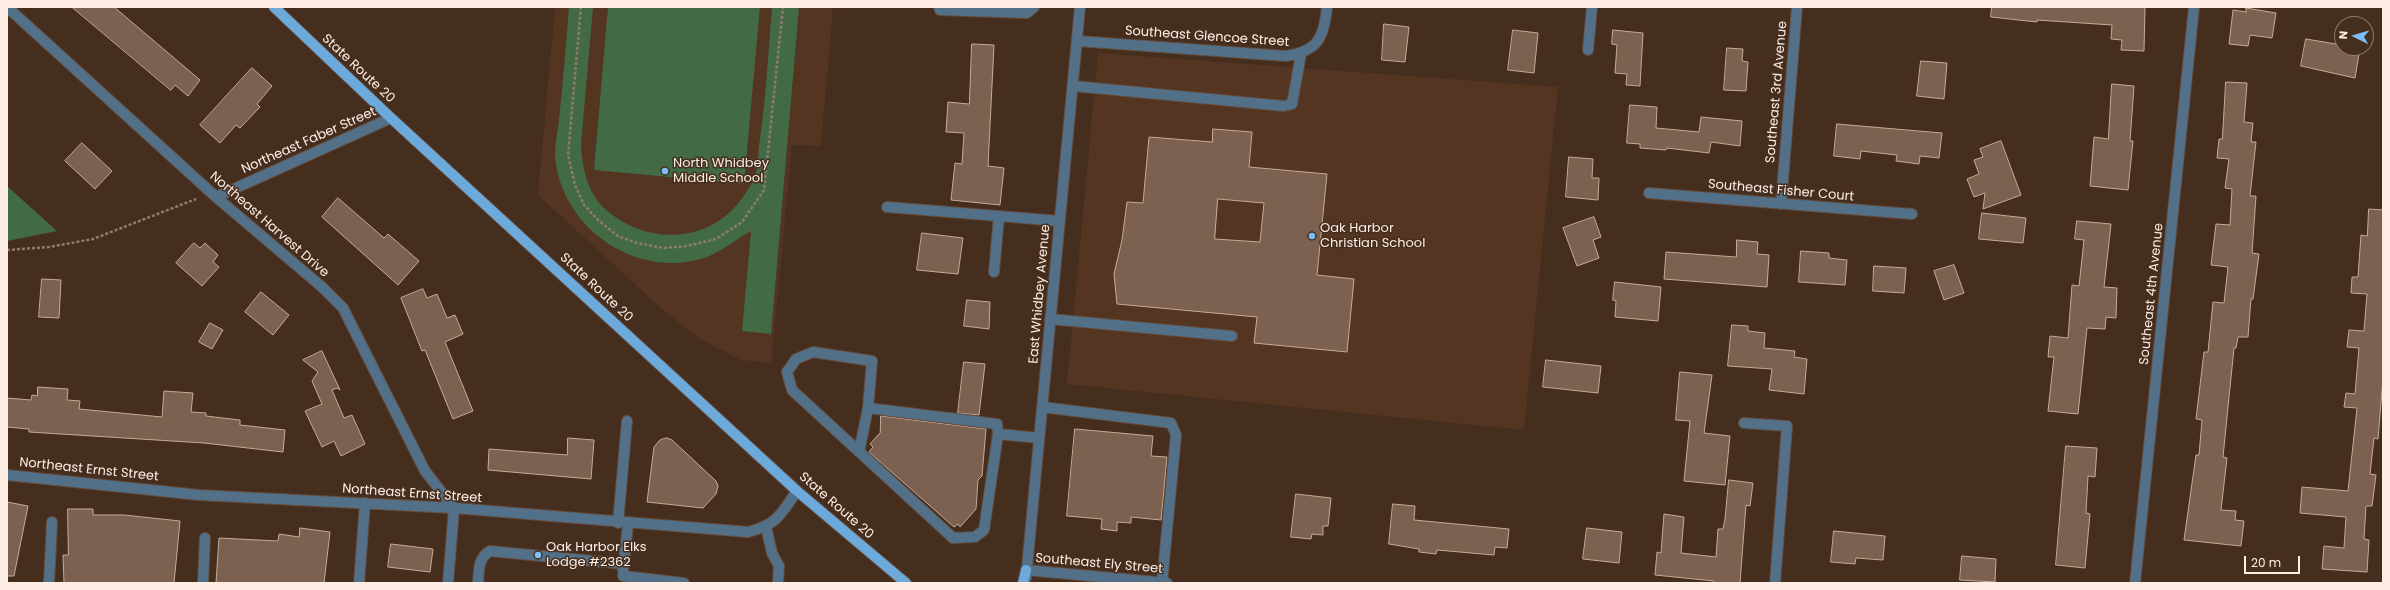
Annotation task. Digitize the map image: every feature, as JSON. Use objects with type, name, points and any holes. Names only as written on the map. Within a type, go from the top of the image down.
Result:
[{"type":"main road","name":"State Route 20","points":[[274,7],[392,118],[797,491],[906,583]]},
{"type":"main road","points":[[1024,583],[1026,570]]},
{"type":"street","name":"Northeast Harvest Drive","points":[[7,7],[216,197],[322,287],[343,308],[425,471],[454,508]]},
{"type":"street","points":[[939,7],[940,10],[1028,13],[1034,7]]},
{"type":"street","name":"East Whidbey Avenue","points":[[1026,570],[1080,7]]},
{"type":"street","name":"Southeast Glencoe Street","points":[[1077,42],[1286,56],[1301,54],[1313,48],[1322,36],[1327,7]]},
{"type":"street","points":[[1588,50],[1592,7]]},
{"type":"street","name":"Southeast 3rd Avenue","points":[[1781,204],[1797,7]]},
{"type":"street","name":"Southeast 4th Avenue","points":[[2135,583],[2194,7]]},
{"type":"street","points":[[1073,86],[1284,106],[1292,104],[1301,54]]},
{"type":"street","name":"Northeast Faber Street","points":[[216,197],[392,118]]},
{"type":"street","name":"Southeast Fisher Court","points":[[1649,193],[1912,214]]},
{"type":"street","points":[[887,207],[1060,221]]},
{"type":"street","points":[[994,272],[999,216]]},
{"type":"street","points":[[1050,319],[1232,336]]},
{"type":"street","points":[[859,452],[868,408],[872,361],[813,352],[796,359],[787,372],[792,390],[859,452],[953,538],[960,539],[975,537],[984,530],[998,434],[998,424],[868,408]]},
{"type":"street","points":[[1042,408],[1171,423],[1176,435],[1164,583]]},
{"type":"street","points":[[618,523],[627,421]]},
{"type":"street","points":[[1744,422],[1787,426],[1775,583]]},
{"type":"street","points":[[998,434],[1039,438]]},
{"type":"street","name":"Northeast Ernst Street","points":[[7,475],[199,495],[454,508],[628,524],[748,532],[766,527],[778,518],[797,491]]},
{"type":"street","points":[[358,583],[365,503]]},
{"type":"street","points":[[448,583],[454,508]]},
{"type":"street","points":[[49,583],[52,522]]},
{"type":"street","points":[[628,524],[622,580],[684,583]]},
{"type":"street","points":[[766,527],[772,553],[779,566],[778,583]]},
{"type":"street","points":[[203,583],[205,538]]},
{"type":"street","points":[[478,583],[480,564],[484,554],[490,551],[624,564]]},
{"type":"street","name":"Southeast Ely Street","points":[[1026,570],[1164,583]]},
{"type":"path","points":[[581,7],[568,155],[575,185],[584,205],[598,220],[618,236],[637,243],[664,248],[687,246],[716,239],[742,222],[764,190],[783,7]]},
{"type":"path","points":[[7,250],[49,247],[93,239],[192,199],[216,197]]},
{"type":"shaded area","name":"North Whidbey Middle School","points":[[555,7],[833,7],[821,146],[792,145],[771,363],[741,360],[700,339],[662,309],[538,195]]},
{"type":"shaded area","name":"Oak Harbor Christian School","points":[[1098,53],[1558,87],[1524,430],[1067,384]]},
{"type":"green space","points":[[569,7],[593,7],[581,145],[583,162],[590,188],[599,203],[622,221],[641,230],[660,234],[679,234],[698,231],[716,223],[732,211],[753,181],[757,167],[767,76],[772,7],[799,7],[771,334],[742,331],[751,231],[716,253],[704,258],[679,263],[654,262],[631,255],[609,244],[590,229],[574,210],[563,188],[555,159]]},
{"type":"green space","points":[[608,7],[760,7],[744,184],[594,170]]},
{"type":"green space","points":[[7,186],[57,231],[7,241]]},
{"type":"building","points":[[72,7],[114,7],[200,80],[188,96],[175,85],[171,90]]},
{"type":"building","points":[[1992,7],[2145,7],[2144,51],[2121,50],[2122,40],[2111,39],[2112,25],[2037,20],[2037,22],[1991,17]]},
{"type":"building","points":[[2246,8],[2276,13],[2272,38],[2250,35],[2248,46],[2229,44],[2233,10],[2246,12]]},
{"type":"building","points":[[1384,24],[1409,27],[1405,62],[1382,60]]},
{"type":"building","points":[[1513,30],[1538,33],[1534,73],[1508,70]]},
{"type":"building","points":[[1613,30],[1643,33],[1640,86],[1626,85],[1627,74],[1615,73],[1617,45],[1612,44]]},
{"type":"building","points":[[2306,39],[2334,44],[2334,56],[2359,56],[2355,78],[2301,66]]},
{"type":"building","points":[[972,44],[994,45],[988,166],[1004,168],[1000,205],[951,200],[955,163],[962,164],[964,133],[946,132],[948,102],[969,104]]},
{"type":"building","points":[[1727,48],[1743,49],[1742,61],[1748,62],[1746,91],[1724,90]]},
{"type":"building","points":[[1921,61],[1947,63],[1944,99],[1917,96]]},
{"type":"building","points":[[252,68],[272,86],[257,104],[260,107],[240,128],[236,125],[220,143],[200,125]]},
{"type":"building","points":[[2226,82],[2247,83],[2244,122],[2253,123],[2251,142],[2256,142],[2250,196],[2256,196],[2252,253],[2259,254],[2253,299],[2251,299],[2248,337],[2238,337],[2236,348],[2234,348],[2223,457],[2227,458],[2221,510],[2236,511],[2235,520],[2244,521],[2241,546],[2184,540],[2196,455],[2199,455],[2202,420],[2196,419],[2204,352],[2208,352],[2213,302],[2224,303],[2228,267],[2211,265],[2216,224],[2230,225],[2232,189],[2225,188],[2229,159],[2217,158],[2219,139],[2222,139]]},
{"type":"building","points":[[2112,84],[2134,86],[2130,141],[2133,141],[2128,190],[2090,186],[2094,137],[2108,139]]},
{"type":"building","points":[[1630,105],[1657,107],[1656,128],[1699,132],[1701,117],[1742,121],[1740,146],[1711,142],[1709,153],[1667,148],[1666,150],[1640,148],[1640,144],[1627,143]]},
{"type":"building","points":[[1837,124],[1942,133],[1939,158],[1920,156],[1919,164],[1896,161],[1897,155],[1861,151],[1860,159],[1834,156]]},
{"type":"building","points":[[1213,129],[1252,132],[1249,167],[1327,174],[1317,275],[1354,279],[1347,352],[1254,343],[1257,317],[1117,304],[1114,274],[1122,240],[1127,202],[1143,203],[1149,137],[1212,142]],"holes":[[[1218,199],[1264,203],[1260,242],[1215,239]]]},
{"type":"building","points":[[2001,141],[2021,195],[1983,209],[1985,193],[1974,197],[1967,179],[1979,174],[1974,160],[1983,157],[1980,149]]},
{"type":"building","points":[[82,143],[112,171],[95,189],[65,161]]},
{"type":"building","points":[[1569,157],[1593,159],[1592,178],[1599,178],[1598,200],[1566,197]]},
{"type":"building","points":[[338,198],[384,238],[388,234],[419,261],[398,285],[322,217]]},
{"type":"building","points":[[2369,209],[2383,210],[2383,379],[2378,439],[2374,438],[2370,474],[2376,475],[2372,506],[2366,506],[2364,539],[2369,540],[2367,572],[2322,569],[2324,546],[2344,548],[2346,517],[2300,513],[2302,487],[2348,491],[2357,408],[2344,407],[2346,393],[2355,394],[2359,348],[2347,347],[2349,330],[2364,331],[2367,294],[2351,293],[2352,277],[2358,277],[2361,235],[2367,236]]},
{"type":"building","points":[[1982,213],[2026,218],[2023,243],[1979,239]]},
{"type":"building","points":[[1594,217],[1601,237],[1593,240],[1599,258],[1577,266],[1563,228]]},
{"type":"building","points":[[2077,221],[2111,224],[2104,287],[2117,288],[2116,318],[2106,317],[2105,329],[2087,328],[2078,414],[2048,411],[2054,357],[2048,357],[2050,336],[2068,338],[2072,285],[2079,286],[2084,240],[2075,239]]},
{"type":"building","points":[[922,233],[963,238],[958,274],[917,270]]},
{"type":"building","points":[[1737,240],[1758,242],[1757,254],[1769,255],[1767,287],[1664,279],[1666,252],[1736,257]]},
{"type":"building","points":[[194,243],[200,248],[205,243],[218,255],[213,262],[219,267],[202,286],[176,263]]},
{"type":"building","points":[[1801,251],[1829,253],[1829,258],[1847,260],[1845,285],[1799,282]]},
{"type":"building","points":[[1954,265],[1964,293],[1944,300],[1934,271]]},
{"type":"building","points":[[1874,266],[1906,268],[1904,293],[1873,291]]},
{"type":"building","points":[[42,279],[61,280],[59,318],[39,317]]},
{"type":"building","points":[[1615,282],[1661,287],[1658,321],[1615,317],[1616,301],[1613,300]]},
{"type":"building","points":[[423,289],[427,298],[437,294],[447,318],[455,315],[463,334],[445,342],[473,411],[453,419],[425,350],[422,351],[401,298]]},
{"type":"building","points":[[261,292],[289,315],[273,335],[245,312]]},
{"type":"building","points":[[967,300],[990,302],[989,329],[964,326]]},
{"type":"building","points":[[210,323],[223,330],[212,349],[199,342]]},
{"type":"building","points":[[1732,325],[1748,326],[1748,331],[1765,333],[1764,348],[1795,351],[1794,357],[1807,359],[1804,394],[1769,390],[1772,369],[1728,366]]},
{"type":"building","points":[[322,351],[340,390],[337,388],[332,390],[344,418],[352,415],[365,444],[341,456],[334,441],[322,447],[305,411],[322,404],[312,381],[318,372],[303,360]]},
{"type":"building","points":[[1546,360],[1601,366],[1598,393],[1543,387]]},
{"type":"building","points":[[964,362],[985,364],[979,415],[958,413]]},
{"type":"building","points":[[1680,372],[1712,375],[1704,433],[1730,436],[1725,485],[1684,481],[1690,421],[1676,420]]},
{"type":"building","points":[[38,387],[68,389],[67,400],[80,401],[79,409],[162,417],[164,391],[193,393],[191,412],[206,413],[206,416],[240,420],[240,425],[285,430],[283,452],[204,443],[29,432],[29,429],[7,427],[7,398],[31,400],[32,395],[37,396]]},
{"type":"building","points":[[881,416],[986,429],[982,476],[978,480],[976,509],[960,527],[958,524],[954,527],[869,452],[873,447],[870,444],[880,433]]},
{"type":"building","points":[[1075,429],[1153,436],[1151,456],[1167,457],[1161,520],[1131,517],[1131,523],[1117,522],[1117,531],[1101,529],[1102,519],[1067,516]]},
{"type":"building","points":[[568,438],[594,440],[591,479],[488,470],[489,449],[567,455]]},
{"type":"building","points":[[667,438],[672,440],[716,481],[718,486],[716,494],[703,508],[647,502],[654,447],[660,440]]},
{"type":"building","points":[[2066,446],[2097,448],[2095,477],[2088,476],[2086,513],[2090,514],[2085,568],[2056,565]]},
{"type":"building","points":[[1729,480],[1753,483],[1750,506],[1746,505],[1740,583],[1714,583],[1714,581],[1655,575],[1657,552],[1661,553],[1664,514],[1684,517],[1681,553],[1716,557],[1718,529],[1723,529]]},
{"type":"building","points":[[1296,494],[1331,498],[1328,526],[1323,526],[1323,535],[1312,534],[1311,539],[1291,537]]},
{"type":"building","points":[[7,502],[28,506],[14,576],[7,576]]},
{"type":"building","points":[[1393,504],[1415,506],[1414,520],[1509,529],[1507,548],[1495,547],[1494,555],[1437,550],[1436,554],[1419,552],[1419,549],[1389,544]]},
{"type":"building","points":[[68,509],[93,509],[93,515],[124,515],[180,521],[174,583],[64,583],[63,555],[68,555]]},
{"type":"building","points":[[300,528],[330,532],[324,583],[216,583],[219,538],[278,541],[279,534],[299,537]]},
{"type":"building","points":[[1587,528],[1622,532],[1619,563],[1583,559]]},
{"type":"building","points":[[1834,531],[1885,536],[1883,560],[1856,558],[1855,564],[1831,562]]},
{"type":"building","points":[[391,544],[433,549],[430,572],[388,567]]},
{"type":"building","points":[[1962,556],[1996,559],[1995,582],[1960,580]]},
{"type":"place","name":"North Whidbey Middle School","points":[[665,171]]},
{"type":"place","name":"Oak Harbor Christian School","points":[[1312,236]]},
{"type":"place","name":"Oak Harbor Elks Lodge #2362","points":[[538,555]]}]
